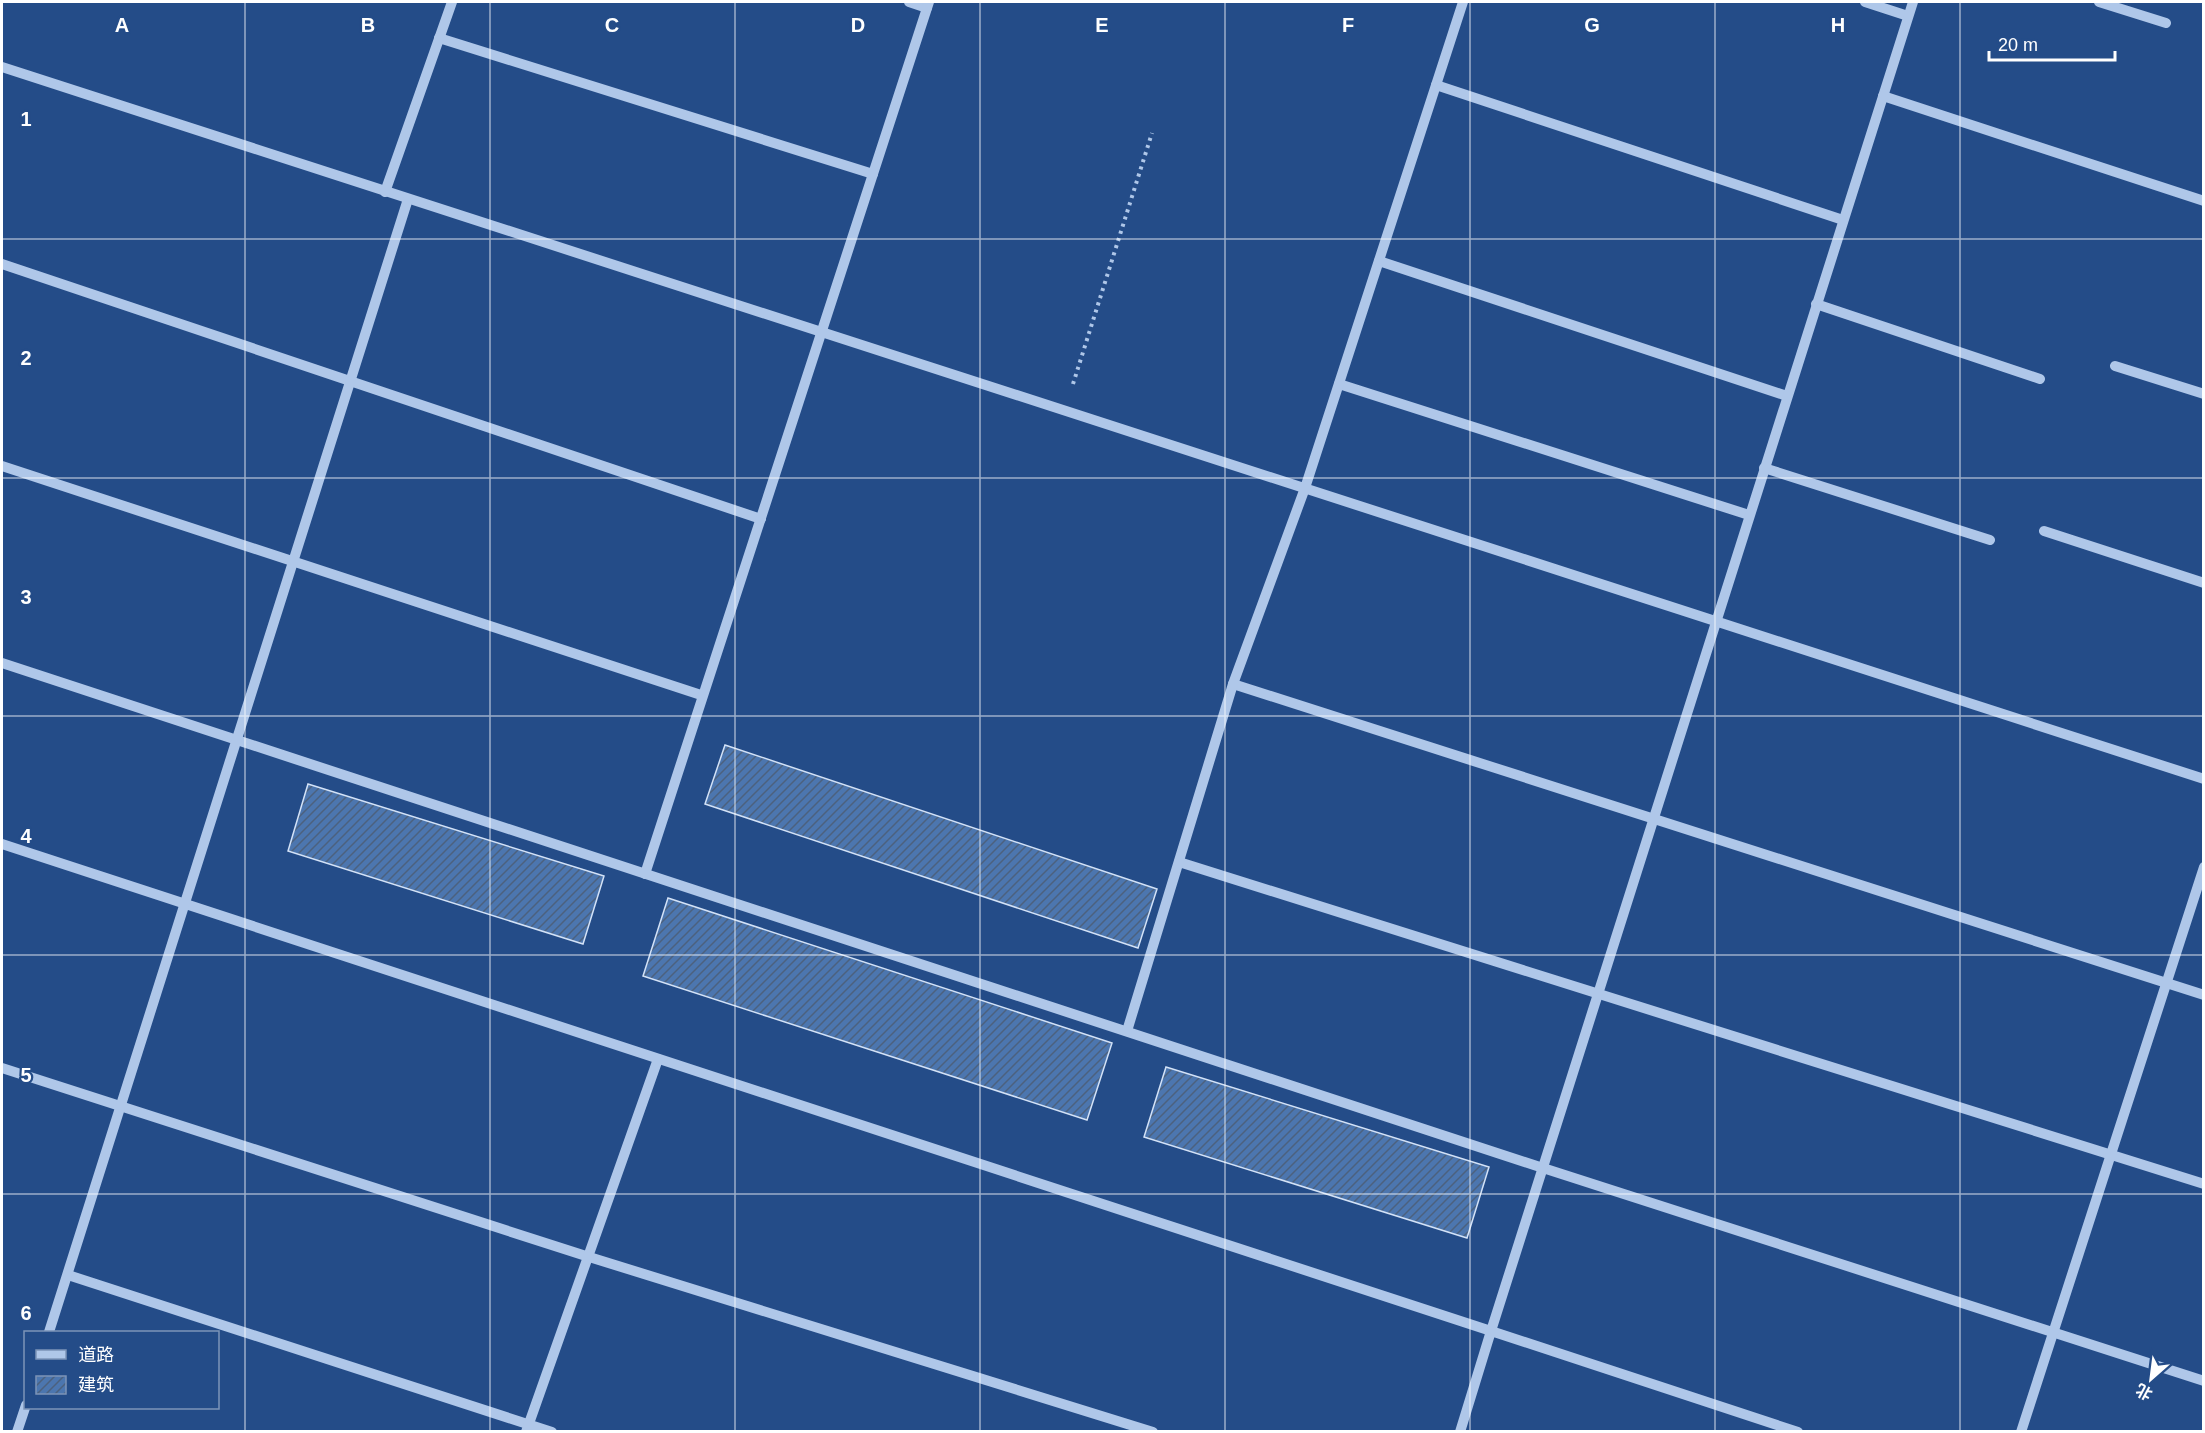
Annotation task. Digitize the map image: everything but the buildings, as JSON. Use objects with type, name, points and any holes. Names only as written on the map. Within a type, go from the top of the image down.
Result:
[{"type":"street","points":[[385,192],[452,2]]},
{"type":"street","points":[[645,874],[928,4],[909,2]]},
{"type":"street","points":[[1127,1032],[1233,684],[1305,488],[1463,2]]},
{"type":"street","points":[[1865,2],[1908,16]]},
{"type":"street","points":[[1460,1431],[1652,819],[1913,2]]},
{"type":"street","points":[[2099,2],[2166,23]]},
{"type":"street","points":[[439,38],[873,174]]},
{"type":"street","points":[[2,67],[2204,779]]},
{"type":"street","points":[[1436,85],[1843,220]]},
{"type":"street","points":[[1882,96],[2204,201]]},
{"type":"street","points":[[49,1331],[408,199]]},
{"type":"street","points":[[1379,261],[1787,396]]},
{"type":"street","points":[[2,264],[761,519]]},
{"type":"street","points":[[1816,304],[2040,379]]},
{"type":"street","points":[[2115,366],[2204,394]]},
{"type":"street","points":[[1339,384],[1749,515]]},
{"type":"street","points":[[2,466],[702,695]]},
{"type":"street","points":[[1764,468],[1990,540]]},
{"type":"street","points":[[2044,531],[2204,583]]},
{"type":"street","points":[[2,663],[1543,1168],[2204,1381]]},
{"type":"street","points":[[1233,684],[2204,995]]},
{"type":"street","points":[[2,844],[1798,1431]]},
{"type":"street","points":[[1179,862],[2204,1184]]},
{"type":"street","points":[[2021,1431],[2204,867]]},
{"type":"street","points":[[528,1428],[586,1256],[658,1059]]},
{"type":"street","points":[[2,1068],[586,1256],[1153,1431]]},
{"type":"street","points":[[68,1275],[528,1428],[552,1431]]},
{"type":"street","points":[[17,1431],[25,1409]]},
{"type":"path","points":[[1065,410],[1152,133]]}]
